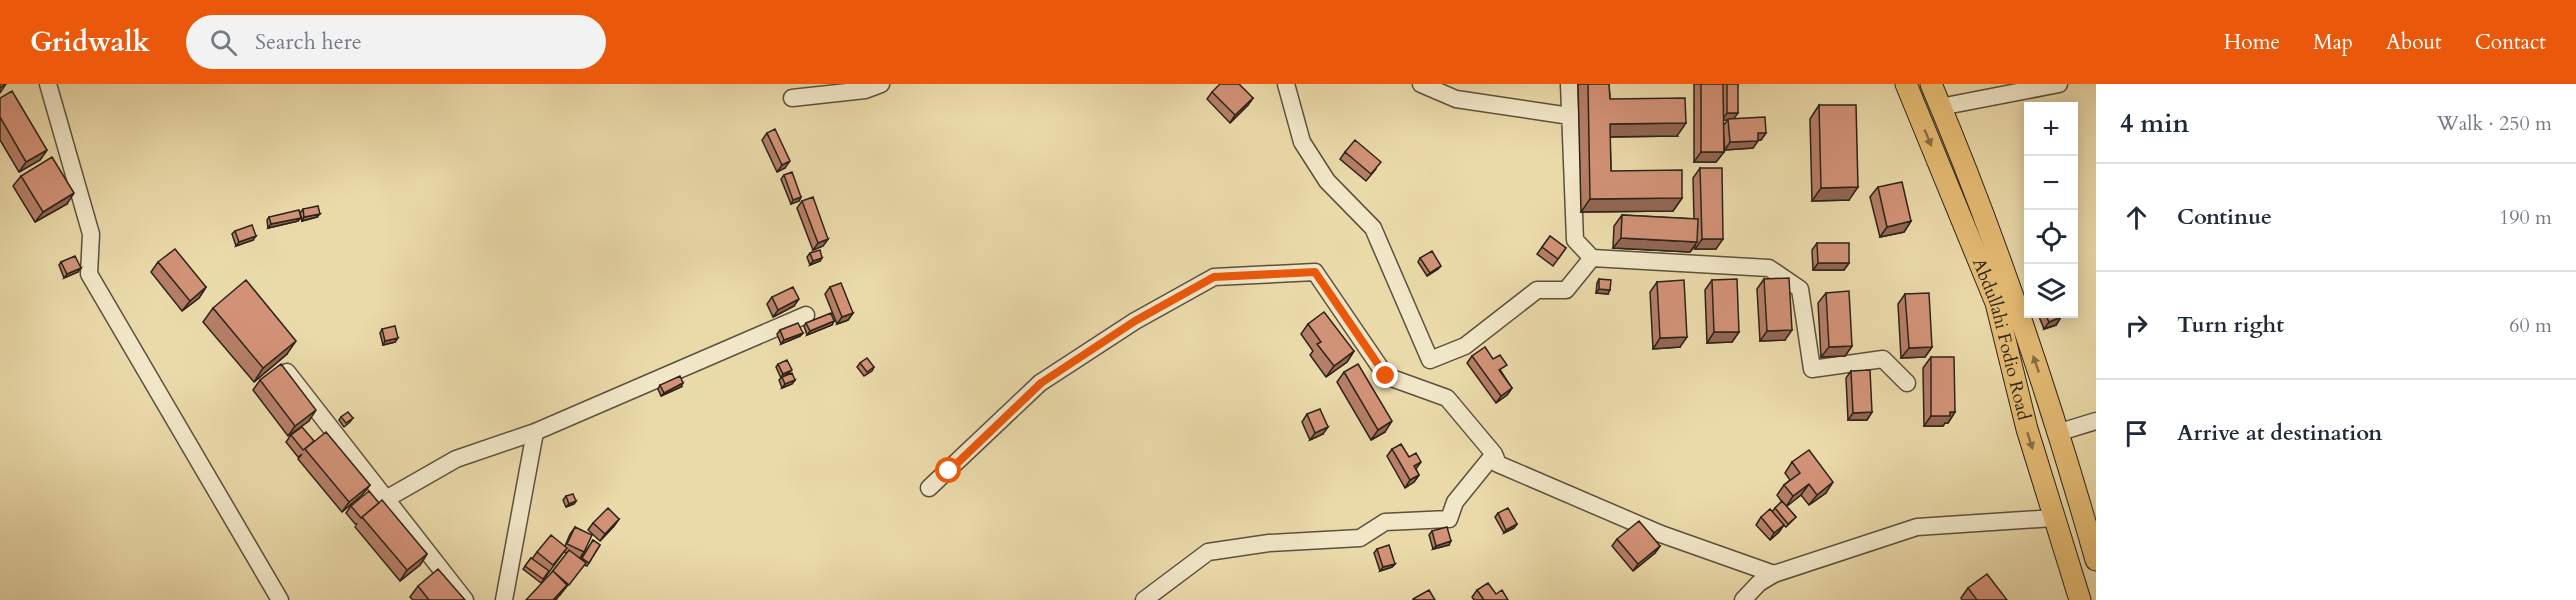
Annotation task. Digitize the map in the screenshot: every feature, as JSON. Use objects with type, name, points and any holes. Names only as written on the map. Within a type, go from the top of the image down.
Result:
[{"type":"main road","name":"Abdullahi Fodio Road","points":[[1906,84],[1996,303],[2027,429],[2080,600]]},
{"type":"main road","name":"Abdullahi Fodio Road","points":[[1930,84],[2007,278],[2060,432],[2096,560]]},
{"type":"street","points":[[48,84],[91,234],[89,274],[280,600]]},
{"type":"street","points":[[792,98],[865,90],[881,84]]},
{"type":"street","points":[[1286,84],[1302,142],[1327,181],[1373,228],[1430,360],[1465,346],[1537,290],[1566,290],[1592,258]]},
{"type":"street","points":[[1421,84],[1456,99],[1570,116]]},
{"type":"street","points":[[1569,84],[1575,240],[1592,258],[1769,268],[1800,289],[1812,369],[1883,359],[1907,383]]},
{"type":"street","points":[[1940,107],[2059,84]]},
{"type":"street","points":[[929,488],[1041,383],[1135,321],[1214,277],[1315,272],[1386,376],[1447,399],[1494,454],[1498,464],[1661,534],[1774,574]]},
{"type":"street","points":[[386,499],[456,459],[535,432],[806,315]]},
{"type":"street","points":[[287,372],[465,600]]},
{"type":"street","points":[[2060,432],[2096,421]]},
{"type":"street","points":[[504,600],[535,432]]},
{"type":"street","points":[[1144,600],[1208,552],[1269,543],[1360,538],[1385,522],[1449,519],[1455,502],[1494,454]]},
{"type":"street","points":[[1743,600],[1759,583],[1774,574],[1917,526],[2054,518]]},
{"type":"building","points":[[1220,84],[1239,84],[1253,98],[1235,115],[1212,92]]},
{"type":"building","points":[[1588,84],[1609,84],[1610,99],[1685,98],[1686,123],[1610,124],[1611,171],[1682,170],[1682,198],[1590,199]]},
{"type":"building","points":[[1701,84],[1723,84],[1724,152],[1701,152]]},
{"type":"building","points":[[1727,84],[1738,84],[1738,113],[1727,113]]},
{"type":"building","points":[[12,91],[47,150],[26,162],[0,117],[0,98]]},
{"type":"building","points":[[1819,105],[1856,105],[1858,187],[1821,188]]},
{"type":"building","points":[[1765,117],[1766,133],[1758,133],[1758,141],[1730,142],[1728,119]]},
{"type":"building","points":[[775,129],[790,161],[782,165],[767,133]]},
{"type":"building","points":[[1355,140],[1381,162],[1371,174],[1345,152]]},
{"type":"building","points":[[52,157],[74,193],[43,212],[21,176]]},
{"type":"building","points":[[1700,168],[1722,168],[1723,239],[1702,239]]},
{"type":"building","points":[[792,172],[801,197],[793,200],[784,175]]},
{"type":"building","points":[[1902,182],[1911,221],[1887,227],[1878,187]]},
{"type":"building","points":[[813,197],[828,239],[818,243],[802,201]]},
{"type":"building","points":[[318,206],[320,214],[304,217],[303,209]]},
{"type":"building","points":[[299,210],[301,218],[271,224],[269,217]]},
{"type":"building","points":[[1622,215],[1698,219],[1697,242],[1621,238]]},
{"type":"building","points":[[252,225],[256,236],[239,242],[235,231]]},
{"type":"building","points":[[1550,236],[1566,248],[1558,259],[1542,247]]},
{"type":"building","points":[[1817,243],[1849,243],[1849,263],[1818,263]]},
{"type":"building","points":[[175,249],[206,287],[190,301],[158,262]]},
{"type":"building","points":[[820,250],[822,258],[813,261],[810,253]]},
{"type":"building","points":[[1432,251],[1441,266],[1430,273],[1420,258]]},
{"type":"building","points":[[75,256],[81,268],[67,274],[61,262]]},
{"type":"building","points":[[1789,278],[1792,330],[1767,331],[1764,279]]},
{"type":"building","points":[[1599,279],[1611,280],[1610,290],[1599,289]]},
{"type":"building","points":[[1737,279],[1739,332],[1714,332],[1712,280]]},
{"type":"building","points":[[246,280],[296,341],[263,368],[213,308]]},
{"type":"building","points":[[1684,280],[1687,337],[1660,338],[1657,282]]},
{"type":"building","points":[[841,283],[853,313],[842,317],[830,287]]},
{"type":"building","points":[[793,287],[799,299],[778,310],[772,297]]},
{"type":"building","points":[[1849,291],[1852,346],[1829,347],[1826,293]]},
{"type":"building","points":[[1929,293],[1932,347],[1909,348],[1905,294]]},
{"type":"building","points":[[1324,312],[1354,351],[1334,366],[1317,344],[1321,342],[1308,324]]},
{"type":"building","points":[[831,313],[834,321],[810,331],[806,323]]},
{"type":"building","points":[[2047,318],[2059,318],[2049,322]]},
{"type":"building","points":[[798,323],[803,333],[784,340],[780,330]]},
{"type":"building","points":[[395,326],[398,338],[385,341],[382,329]]},
{"type":"building","points":[[1485,347],[1493,359],[1500,355],[1507,365],[1499,370],[1512,388],[1501,396],[1472,356]]},
{"type":"building","points":[[1931,357],[1954,357],[1955,412],[1950,412],[1950,416],[1931,416]]},
{"type":"building","points":[[867,358],[874,367],[867,372],[860,363]]},
{"type":"building","points":[[787,360],[792,370],[783,374],[778,364]]},
{"type":"building","points":[[281,364],[316,410],[295,426],[260,380]]},
{"type":"building","points":[[1358,364],[1392,421],[1378,430],[1344,372]]},
{"type":"building","points":[[1870,370],[1872,412],[1853,413],[1851,371]]},
{"type":"building","points":[[792,373],[795,380],[785,384],[782,377]]},
{"type":"building","points":[[680,376],[683,383],[664,393],[660,385]]},
{"type":"building","points":[[1320,409],[1328,427],[1315,433],[1307,414]]},
{"type":"building","points":[[348,412],[353,418],[346,423],[341,417]]},
{"type":"building","points":[[302,427],[314,441],[303,450],[291,435]]},
{"type":"building","points":[[326,432],[370,485],[349,502],[305,449]]},
{"type":"building","points":[[1401,444],[1409,457],[1416,453],[1421,462],[1414,466],[1419,475],[1410,480],[1392,449]]},
{"type":"building","points":[[1809,450],[1833,482],[1817,495],[1809,484],[1793,496],[1784,485],[1800,473],[1792,462]]},
{"type":"building","points":[[369,491],[379,503],[361,518],[351,506]]},
{"type":"building","points":[[573,494],[576,501],[569,504],[566,496]]},
{"type":"building","points":[[382,500],[427,554],[407,570],[362,517]]},
{"type":"building","points":[[1782,501],[1796,517],[1788,524],[1775,508]]},
{"type":"building","points":[[608,508],[619,519],[605,534],[593,523]]},
{"type":"building","points":[[1508,508],[1517,524],[1506,530],[1498,513]]},
{"type":"building","points":[[1770,509],[1784,525],[1774,533],[1761,517]]},
{"type":"building","points":[[1639,521],[1660,546],[1638,564],[1617,539]]},
{"type":"building","points":[[575,527],[592,535],[584,552],[567,544]]},
{"type":"building","points":[[1447,527],[1451,541],[1436,546],[1432,531]]},
{"type":"building","points":[[551,535],[567,548],[553,565],[537,552]]},
{"type":"building","points":[[593,540],[600,545],[589,563],[582,558]]},
{"type":"building","points":[[1389,545],[1395,564],[1383,567],[1377,549]]},
{"type":"building","points":[[569,550],[586,563],[569,585],[552,572]]},
{"type":"building","points":[[531,558],[549,571],[543,579],[525,566]]},
{"type":"building","points":[[438,569],[465,600],[429,600],[418,586]]},
{"type":"building","points":[[553,571],[567,585],[553,600],[526,600]]},
{"type":"building","points":[[1987,574],[2007,600],[1977,600],[1968,588]]},
{"type":"building","points":[[1488,583],[1496,594],[1502,590],[1508,600],[1484,600],[1477,590]]},
{"type":"building","points":[[1429,590],[1435,600],[1413,600],[1413,599]]},
{"type":"route","points":[[949,471],[1041,383],[1135,321],[1214,277],[1315,272],[1386,376]]}]
